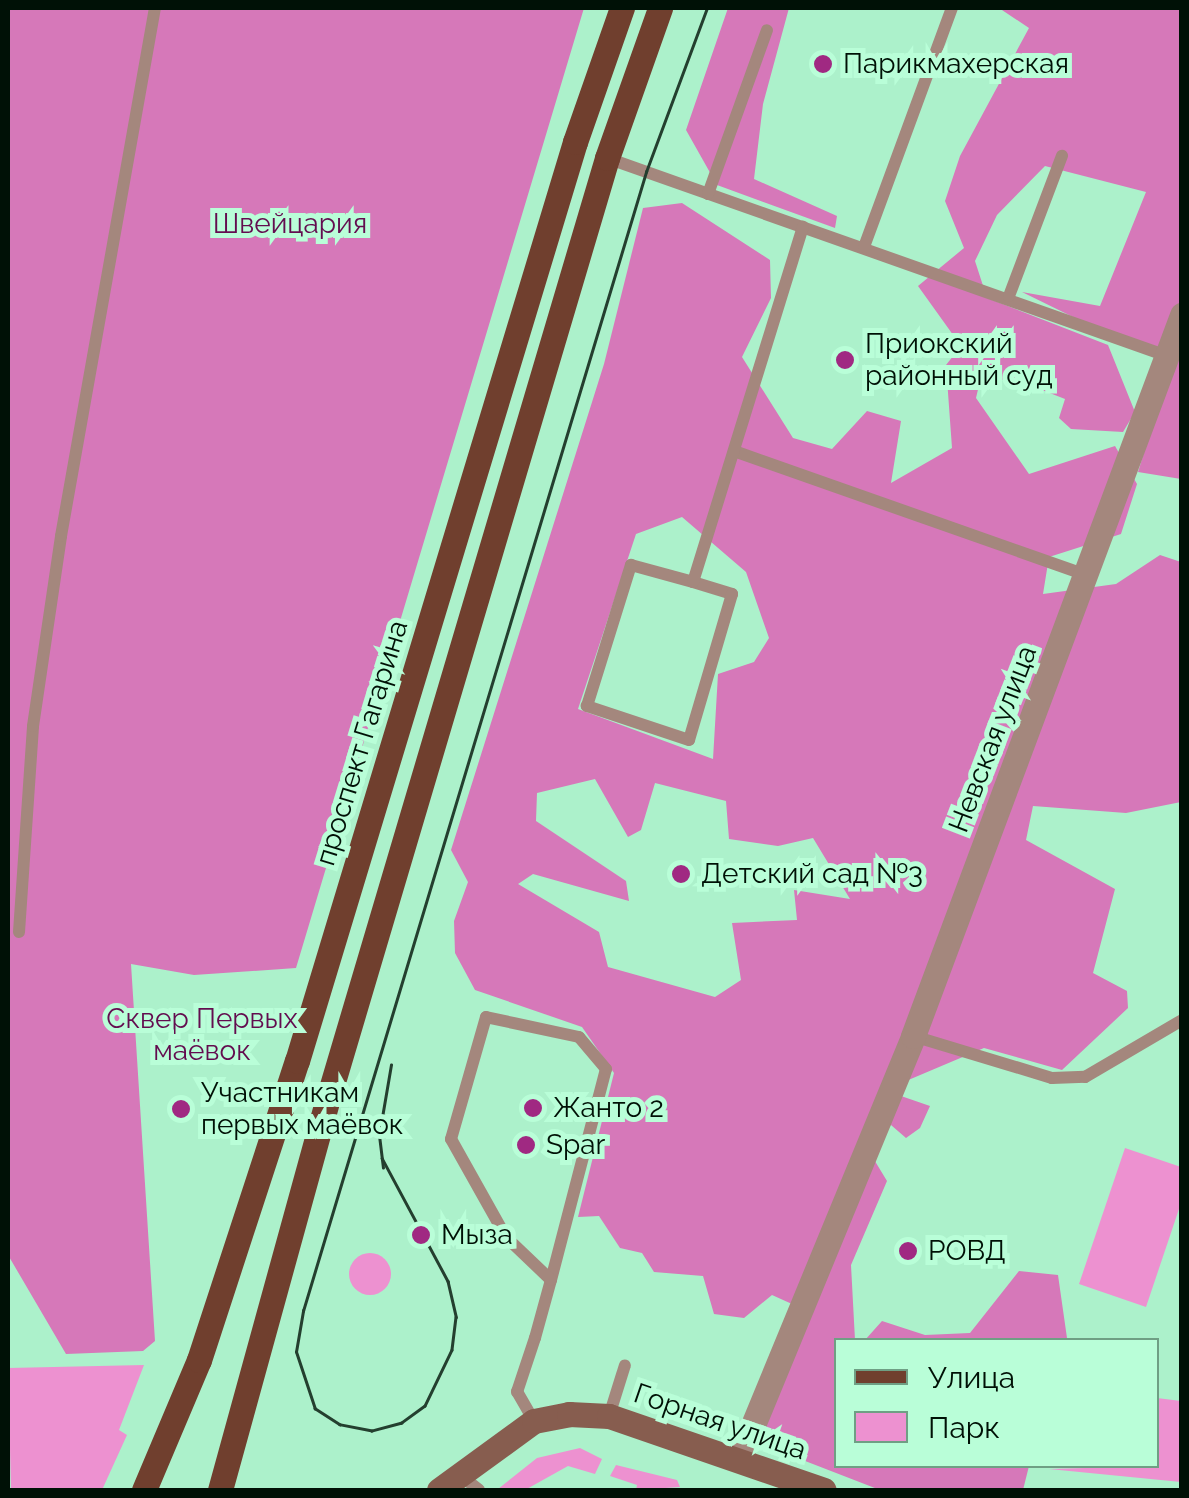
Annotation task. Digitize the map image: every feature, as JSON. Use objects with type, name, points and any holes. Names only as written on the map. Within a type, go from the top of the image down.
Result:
[{"type":"main road","name":"проспект Гагарина","points":[[144,1490],[199,1360],[297,1062],[575,142],[622,8]]},
{"type":"main road","points":[[220,1490],[320,1126],[607,158],[660,8]]},
{"type":"main road","name":"Горная улица","points":[[534,1421],[610,1416],[739,1459],[771,1481],[824,1490]]},
{"type":"main road","points":[[459,1487],[534,1421]]},
{"type":"street","name":"Невская улица","points":[[739,1459],[912,1036],[1182,315]]},
{"type":"lane","points":[[18,932],[33,726],[57,563],[156,8]]},
{"type":"lane","points":[[864,246],[952,8]]},
{"type":"lane","points":[[708,194],[767,30]]},
{"type":"lane","points":[[1009,296],[1062,156]]},
{"type":"lane","points":[[607,158],[1009,296],[1166,356]]},
{"type":"lane","points":[[692,582],[804,227]]},
{"type":"lane","points":[[734,451],[1087,576]]},
{"type":"lane","points":[[631,566],[692,582],[732,594],[689,740],[587,706],[631,566]]},
{"type":"lane","points":[[534,1421],[517,1392],[550,1280],[606,1069],[580,1037],[486,1018],[452,1140],[506,1237],[550,1280]]},
{"type":"lane","points":[[912,1036],[1052,1078],[1085,1077],[1182,1020]]},
{"type":"lane","points":[[610,1416],[625,1366]]},
{"type":"green space","name":"Швейцария","points":[[8,8],[584,8],[296,968],[194,975],[131,964],[155,1341],[143,1351],[66,1354],[8,1255]]},
{"type":"green space","points":[[728,8],[789,8],[763,104],[754,179],[837,216],[835,228],[717,185],[686,130]]},
{"type":"green space","points":[[999,8],[1181,8],[1181,479],[1138,472],[1171,365],[1022,292],[1100,306],[1146,192],[1045,166],[997,215],[975,261],[987,298],[1108,345],[1135,412],[1123,432],[1071,429],[1059,418],[1065,399],[1014,379],[980,381],[976,398],[1029,474],[1115,446],[1137,484],[1121,534],[1049,557],[1043,594],[1116,584],[1160,555],[1181,562],[1181,802],[1126,813],[1033,806],[1026,840],[1115,889],[1093,973],[1127,991],[1128,1008],[1062,1070],[984,1048],[906,1081],[901,1096],[930,1106],[920,1128],[906,1138],[891,1125],[864,1143],[887,1181],[851,1265],[855,1338],[834,1338],[834,1468],[1028,1468],[1023,1490],[880,1490],[769,1447],[764,1431],[812,1313],[772,1295],[744,1318],[714,1314],[703,1276],[654,1272],[642,1253],[620,1248],[599,1216],[578,1217],[614,1073],[582,1027],[475,990],[455,953],[454,921],[468,882],[451,850],[604,364],[643,208],[682,203],[770,260],[771,298],[742,357],[793,438],[832,449],[867,411],[901,421],[891,483],[952,448],[946,365],[961,346],[918,286],[964,248],[945,201],[960,156],[1029,28]],"holes":[[[682,517],[746,572],[769,638],[754,662],[718,674],[713,759],[578,709],[636,534]],[[595,779],[628,837],[641,830],[655,783],[726,801],[729,839],[778,846],[813,838],[850,899],[794,890],[797,920],[732,923],[741,980],[715,997],[608,967],[599,932],[518,884],[533,874],[629,901],[626,881],[536,821],[537,793]]]},
{"type":"green space","points":[[1125,1148],[1181,1167],[1181,1203],[1146,1307],[1079,1284]]},
{"type":"green space","points":[[370,1253],[385,1259],[391,1274],[385,1289],[370,1295],[355,1289],[349,1274],[355,1259]]},
{"type":"green space","points":[[1019,1271],[1058,1275],[1067,1338],[867,1338],[882,1321],[925,1335],[970,1333]]},
{"type":"green space","points":[[144,1365],[119,1430],[127,1435],[102,1490],[11,1490],[8,1368]]},
{"type":"green space","points":[[1159,1398],[1181,1401],[1181,1482],[1049,1469],[1159,1468]]},
{"type":"green space","points":[[580,1448],[602,1459],[595,1474],[568,1466],[525,1490],[498,1489],[537,1458]]},
{"type":"green space","points":[[616,1465],[677,1480],[680,1487],[636,1490],[637,1485],[610,1476]]},
{"type":"tram line","points":[[382,1158],[448,1281],[456,1317],[452,1350],[425,1406],[402,1423],[372,1431],[340,1425],[315,1409],[296,1352],[303,1311],[646,172],[707,8]]},
{"type":"tram line","points":[[383,1168],[379,1135],[391,1065]]},
{"type":"place","name":"Парикмахерская","points":[[823,64]]},
{"type":"place","name":"Приокский районный суд","points":[[845,360]]},
{"type":"place","name":"Детский сад №3","points":[[681,874]]},
{"type":"place","name":"Жанто 2","points":[[533,1108]]},
{"type":"place","name":"Участникам первых маёвок","points":[[181,1109]]},
{"type":"place","name":"Spar","points":[[526,1145]]},
{"type":"place","name":"Мыза","points":[[421,1235]]},
{"type":"place","name":"РОВД","points":[[908,1251]]},
{"type":"park label","name":"Сквер Первых маёвок","points":[[202,1035]]}]
